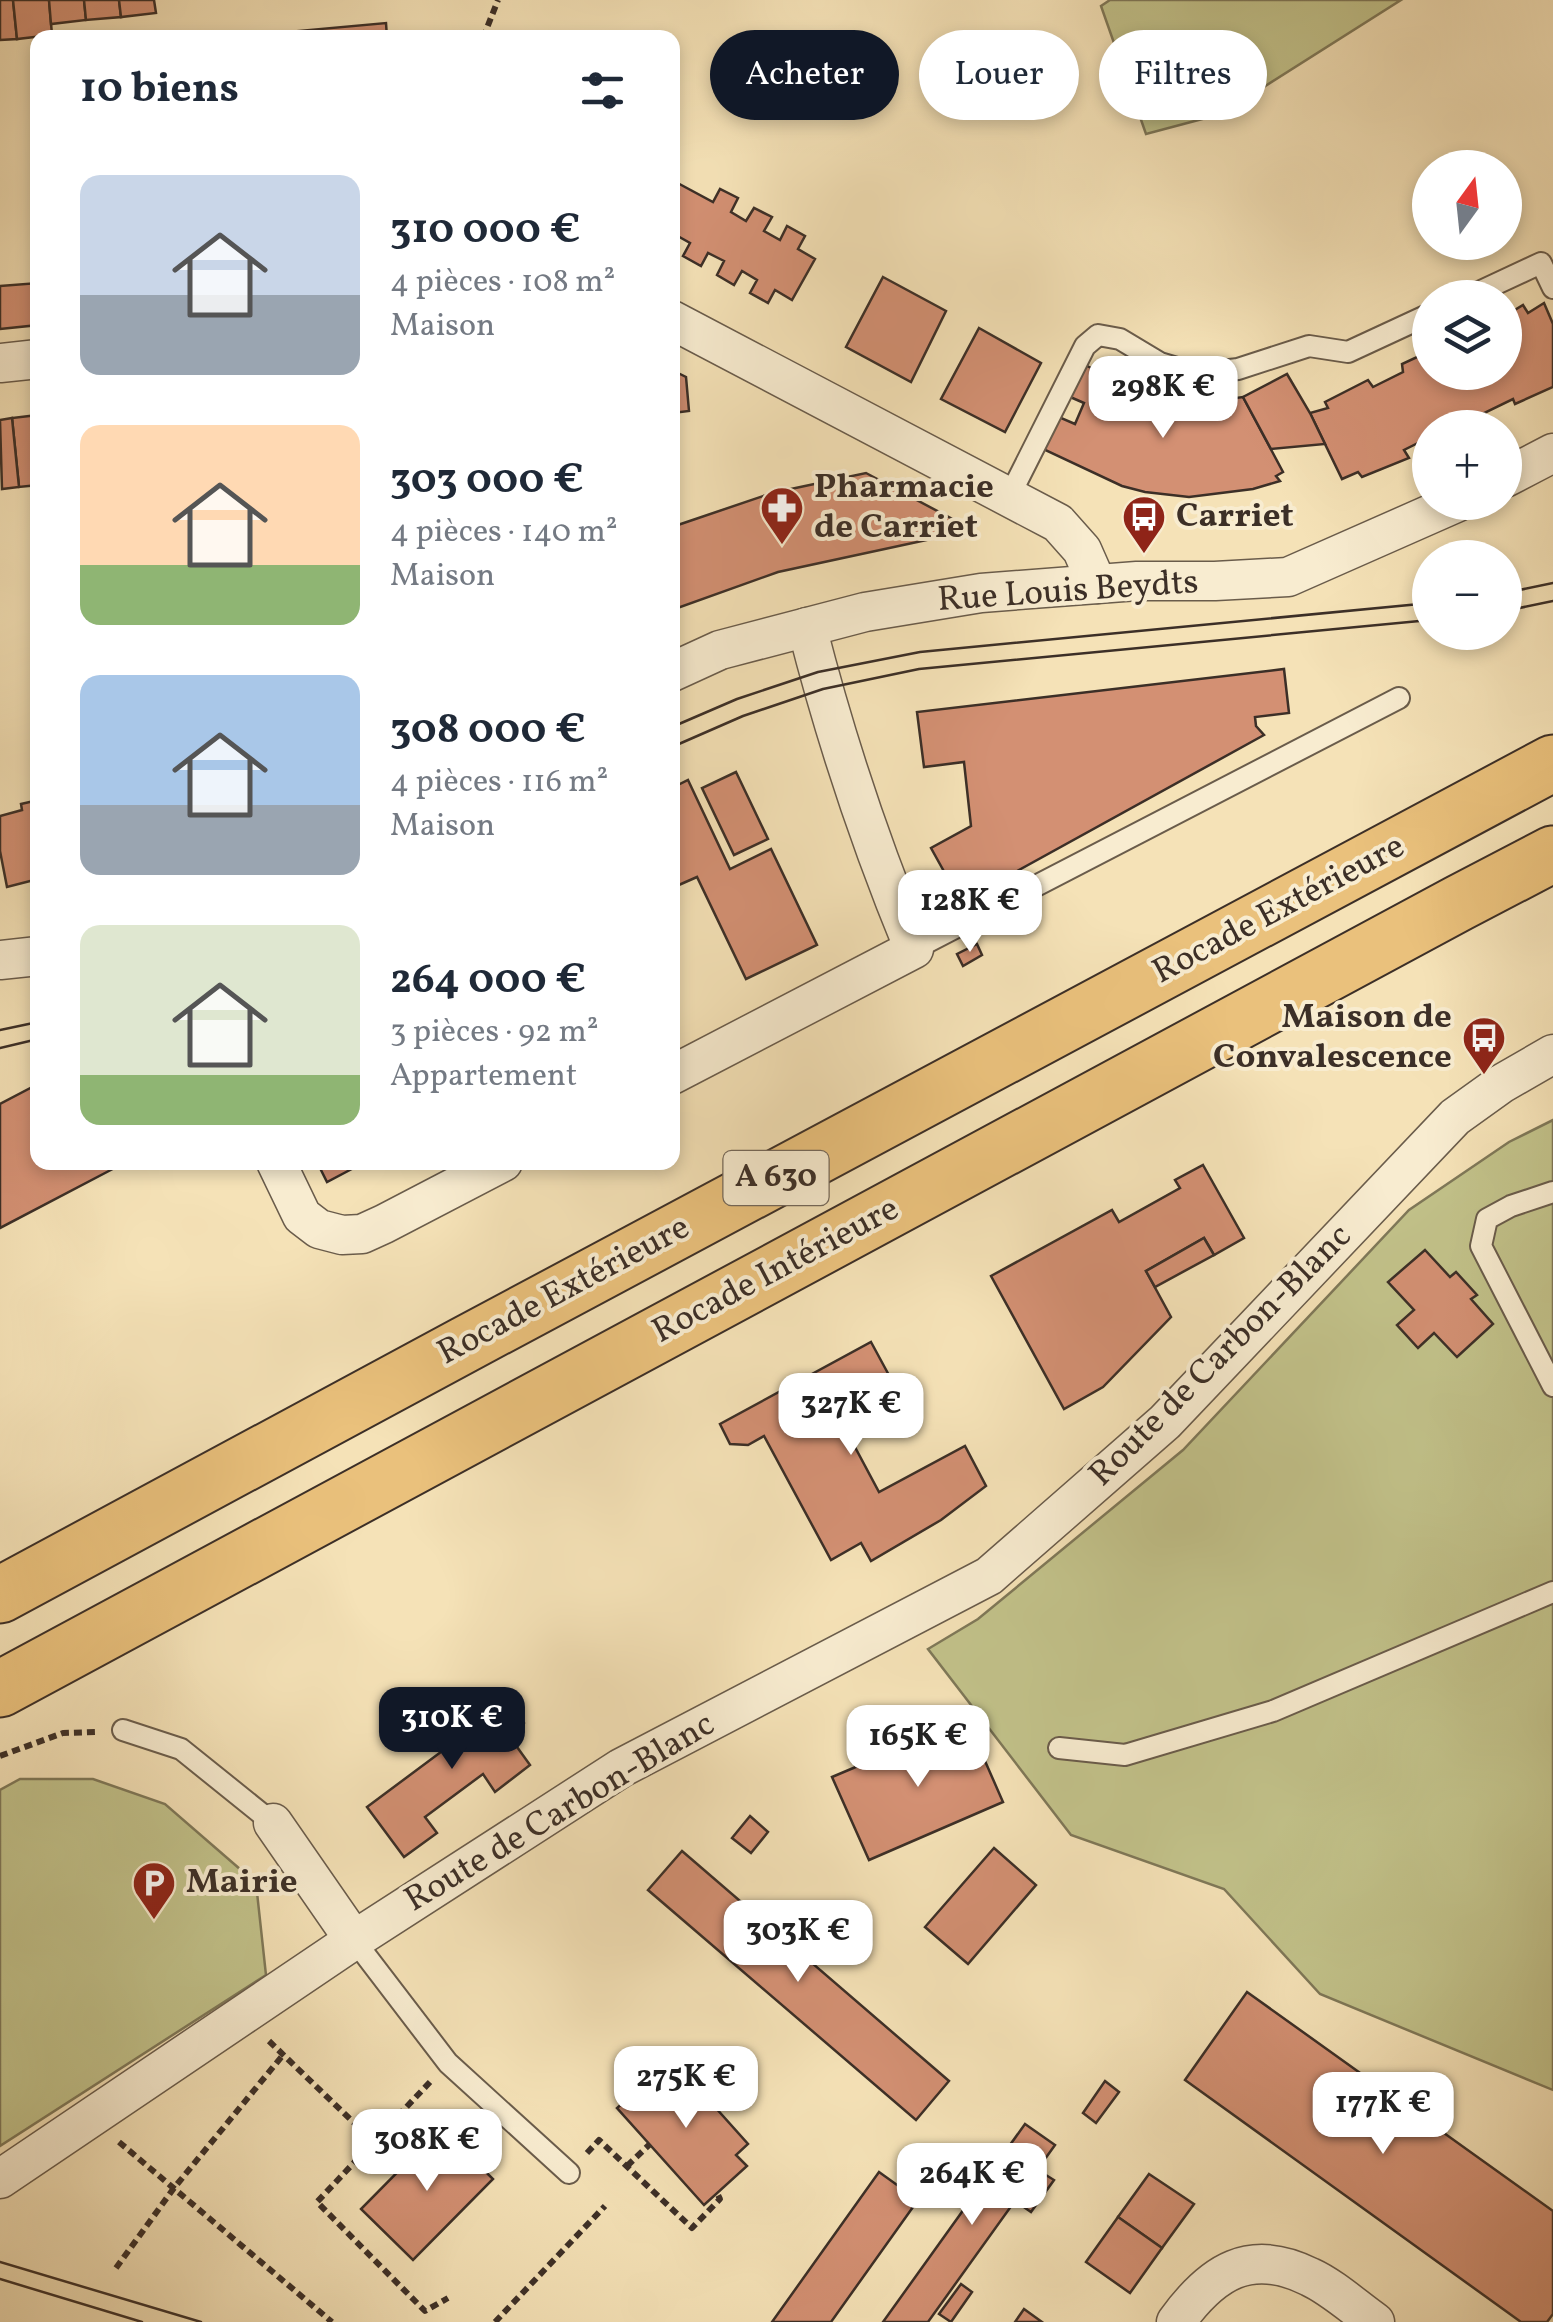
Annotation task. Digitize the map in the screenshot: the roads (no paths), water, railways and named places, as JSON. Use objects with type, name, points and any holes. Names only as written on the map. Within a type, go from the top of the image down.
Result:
[{"type":"highway","name":"Rocade Extérieure","points":[[0,1595],[1553,764]]},
{"type":"highway","name":"Rocade Intérieure","points":[[0,1689],[1460,903],[1553,858]]},
{"type":"street","points":[[680,324],[1058,523],[1082,550],[1097,584]]},
{"type":"street","points":[[0,363],[30,360]]},
{"type":"street","points":[[1522,469],[1553,453]]},
{"type":"street","name":"Rue Louis Beydts","points":[[680,668],[720,650],[866,612],[981,594],[1097,584],[1288,577],[1417,520]]},
{"type":"street","points":[[680,1071],[914,950],[870,839],[807,627]]},
{"type":"street","points":[[0,960],[30,957]]},
{"type":"street","name":"Route de Carbon-Blanc","points":[[0,2179],[354,1940],[622,1768],[989,1576],[1166,1422],[1455,1116],[1553,1054]]},
{"type":"street","points":[[280,1170],[302,1216],[319,1229],[342,1235],[362,1234],[488,1170]]},
{"type":"street","points":[[273,1823],[354,1940]]},
{"type":"street","points":[[1176,2322],[1190,2304],[1227,2272],[1261,2262],[1310,2277],[1375,2322]]},
{"type":"lane","points":[[1505,280],[1541,263],[1553,288]]},
{"type":"lane","points":[[1009,497],[1086,346],[1098,336],[1120,340],[1160,363],[1197,374],[1238,368],[1309,346],[1348,352],[1412,322]]},
{"type":"lane","points":[[914,950],[1398,698]]},
{"type":"lane","points":[[1553,1192],[1487,1219],[1481,1246],[1553,1386]]},
{"type":"lane","points":[[1060,1748],[1124,1756],[1273,1710],[1553,1592]]},
{"type":"lane","points":[[123,1730],[181,1749],[273,1823]]},
{"type":"lane","points":[[354,1940],[448,2064],[569,2172]]},
{"type":"tram line","points":[[1522,589],[1553,583]]},
{"type":"tram line","points":[[1522,607],[1553,601]]},
{"type":"tram line","points":[[680,724],[737,699],[818,672],[920,652],[1412,605]]},
{"type":"tram line","points":[[680,744],[743,716],[823,689],[919,669],[1412,622]]},
{"type":"tram line","points":[[0,1030],[30,1024]]},
{"type":"tram line","points":[[0,1048],[30,1041]]},
{"type":"tram line","points":[[0,2262],[201,2322]]},
{"type":"tram line","points":[[0,2279],[142,2322]]},
{"type":"place","name":"Pharmacie de Carriet","points":[[782,546]]},
{"type":"place","name":"Carriet","points":[[1144,555]]},
{"type":"place","name":"Maison de Convalescence","points":[[1484,1076]]},
{"type":"place","name":"Mairie","points":[[154,1921]]}]
